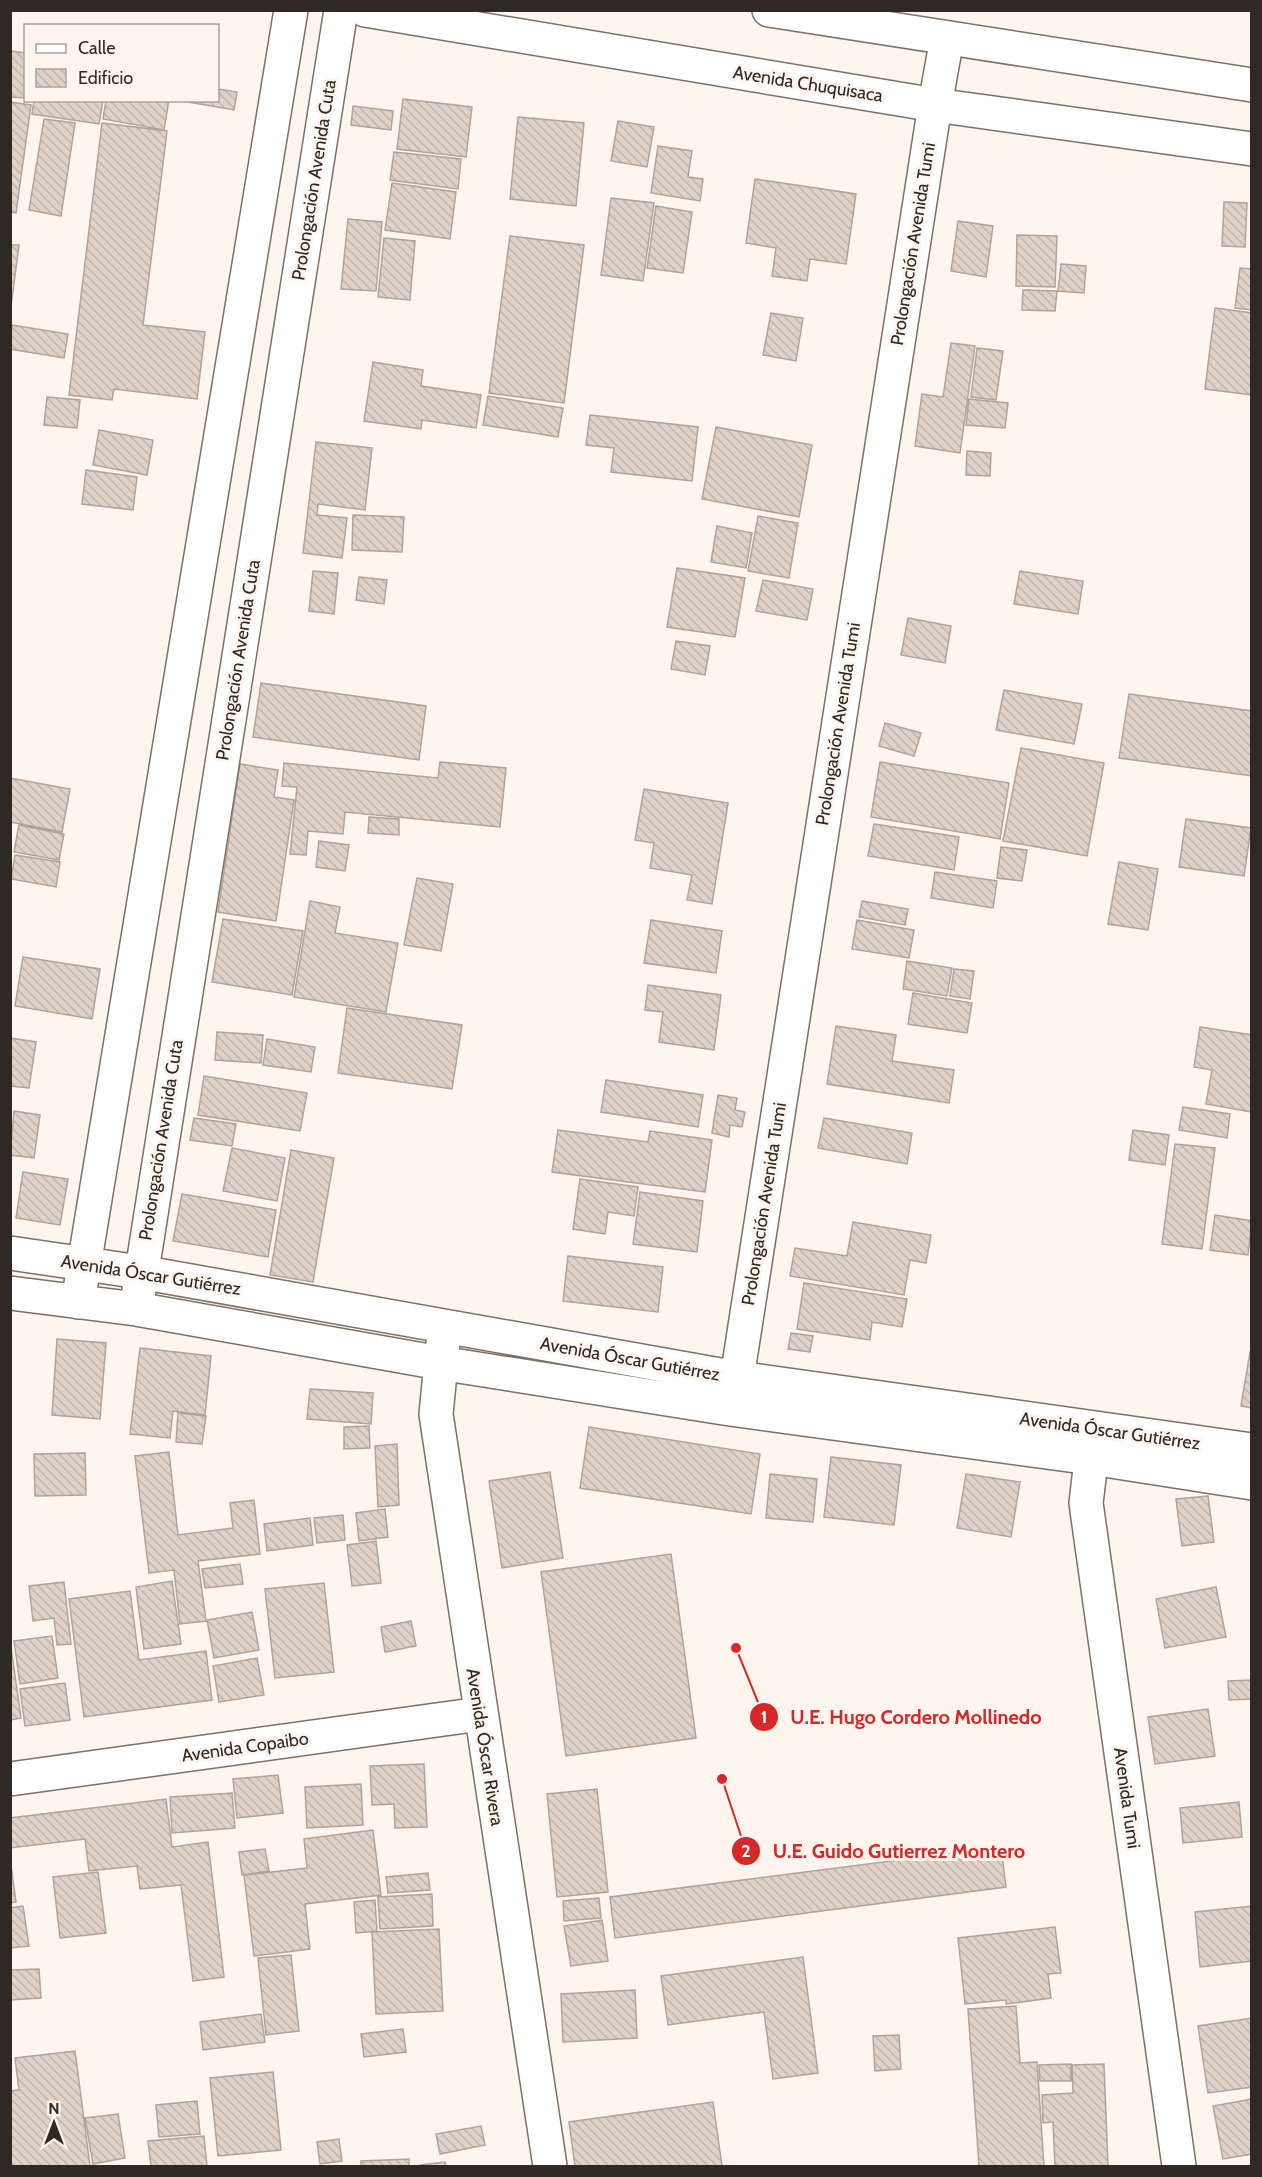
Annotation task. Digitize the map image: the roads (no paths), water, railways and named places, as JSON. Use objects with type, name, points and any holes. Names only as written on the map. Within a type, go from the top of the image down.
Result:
[{"type":"street","points":[[78,1302],[291,10]]},
{"type":"street","name":"Prolongación Avenida Cuta","points":[[136,1309],[140,1272],[341,10]]},
{"type":"street","name":"Avenida Chuquisaca","points":[[365,10],[935,105],[1251,149]]},
{"type":"street","points":[[769,10],[1251,85]]},
{"type":"street","name":"Prolongación Avenida Tumi","points":[[733,1394],[947,38]]},
{"type":"street","name":"Avenida Óscar Gutiérrez","points":[[10,1252],[140,1272],[446,1326],[733,1394]]},
{"type":"street","name":"Avenida Óscar Gutiérrez","points":[[10,1293],[136,1309],[440,1363],[733,1394],[1093,1443],[1251,1450]]},
{"type":"street","name":"Avenida Óscar Rivera","points":[[446,1326],[436,1414],[550,2166]]},
{"type":"street","name":"Avenida Óscar Gutiérrez","points":[[1093,1443],[1251,1483]]},
{"type":"street","name":"Avenida Tumi","points":[[1093,1443],[1086,1503],[1179,2166]]},
{"type":"street","name":"Avenida Copaibo","points":[[10,1779],[480,1714]]},
{"type":"place","name":"U.E. Hugo Cordero Mollinedo","points":[[736,1648]]},
{"type":"place","name":"U.E. Guido Gutierrez Montero","points":[[722,1779]]}]
